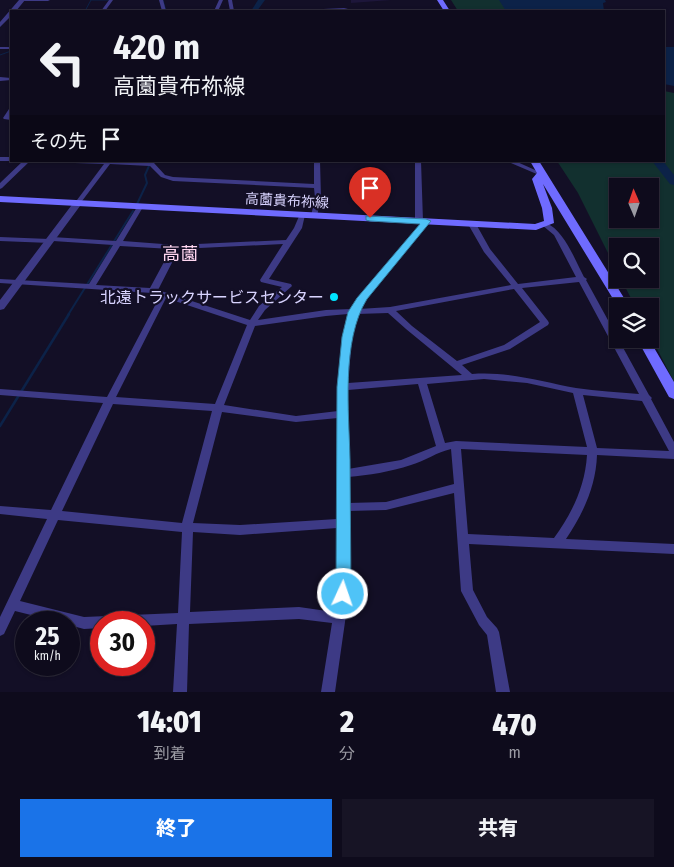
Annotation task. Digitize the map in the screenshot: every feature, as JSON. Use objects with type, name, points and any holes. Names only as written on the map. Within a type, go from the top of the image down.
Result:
[{"type":"main road","points":[[535,162],[618,298]]},
{"type":"main road","points":[[542,174],[536,179],[550,218],[546,225]]},
{"type":"main road","name":"高薗貴布祢線","points":[[0,199],[472,224],[536,227],[546,225]]},
{"type":"main road","points":[[647,348],[674,394]]},
{"type":"street","points":[[14,10],[22,0],[48,0]]},
{"type":"street","points":[[103,10],[111,0]]},
{"type":"street","points":[[324,10],[349,10]]},
{"type":"street","points":[[0,24],[10,14]]},
{"type":"street","points":[[0,187],[26,162]]},
{"type":"street","points":[[0,307],[109,162],[152,164],[167,178],[318,186]]},
{"type":"street","points":[[314,216],[318,186],[317,162]]},
{"type":"street","points":[[328,692],[340,618],[345,570],[343,387],[346,346],[353,312],[423,221],[418,162]]},
{"type":"street","points":[[512,162],[542,174]]},
{"type":"street","points":[[89,287],[140,207]]},
{"type":"street","points":[[180,692],[187,528],[218,408],[252,324],[262,308],[288,286],[264,280],[298,228],[302,215]]},
{"type":"street","points":[[456,364],[508,347],[545,324],[544,320],[514,287],[487,250],[472,224]]},
{"type":"street","points":[[546,225],[557,234],[583,279],[674,451]]},
{"type":"street","points":[[0,239],[176,247],[288,242]]},
{"type":"street","points":[[153,291],[176,247]]},
{"type":"street","points":[[0,281],[153,291],[252,324],[326,313],[390,310],[514,287],[583,279]]},
{"type":"street","points":[[0,630],[56,516],[109,401],[164,296]]},
{"type":"street","points":[[390,310],[408,329],[456,364],[469,376]]},
{"type":"street","points":[[343,387],[469,376],[527,380],[577,391],[647,398]]},
{"type":"street","points":[[422,381],[441,446]]},
{"type":"street","points":[[556,544],[576,517],[584,496],[592,451],[577,391]]},
{"type":"street","points":[[0,392],[218,408],[296,419],[343,414]]},
{"type":"street","points":[[456,445],[467,591],[483,621],[493,632],[503,692]]},
{"type":"street","points":[[343,474],[410,462],[441,446],[456,445],[674,455]]},
{"type":"street","points":[[344,507],[386,506],[460,487]]},
{"type":"street","points":[[0,510],[187,528],[240,530],[344,523]]},
{"type":"street","points":[[464,539],[674,549]]},
{"type":"street","points":[[12,605],[84,623],[299,613],[340,618]]},
{"type":"green space","points":[[451,0],[505,0],[507,10],[457,10]]},
{"type":"green space","points":[[665,91],[674,93],[674,382],[657,348],[659,348],[659,298],[631,298],[626,288],[659,288],[659,238],[609,238],[609,255],[578,193],[558,162],[665,162]]},
{"type":"water","points":[[499,0],[605,0],[606,2],[603,3],[604,10],[505,10]]},
{"type":"water","points":[[665,47],[674,47],[674,86],[665,84]]},
{"type":"waterway","points":[[86,10],[91,0],[108,0]]},
{"type":"waterway","points":[[163,0],[166,10]]},
{"type":"waterway","points":[[255,10],[262,0]]},
{"type":"waterway","points":[[0,55],[10,51]]},
{"type":"waterway","points":[[658,162],[674,182]]},
{"type":"waterway","points":[[137,204],[147,183],[145,175],[149,166]]},
{"type":"waterway","points":[[68,315],[133,211]]},
{"type":"waterway","points":[[0,426],[69,314]]},
{"type":"place","name":"北遠トラックサービスセンター","points":[[334,297]]},
{"type":"district","name":"高薗","points":[[180,254]]},
{"type":"route","points":[[343,594],[345,561],[343,387],[344,363],[353,312],[362,298],[410,243],[426,221],[370,218]]}]
